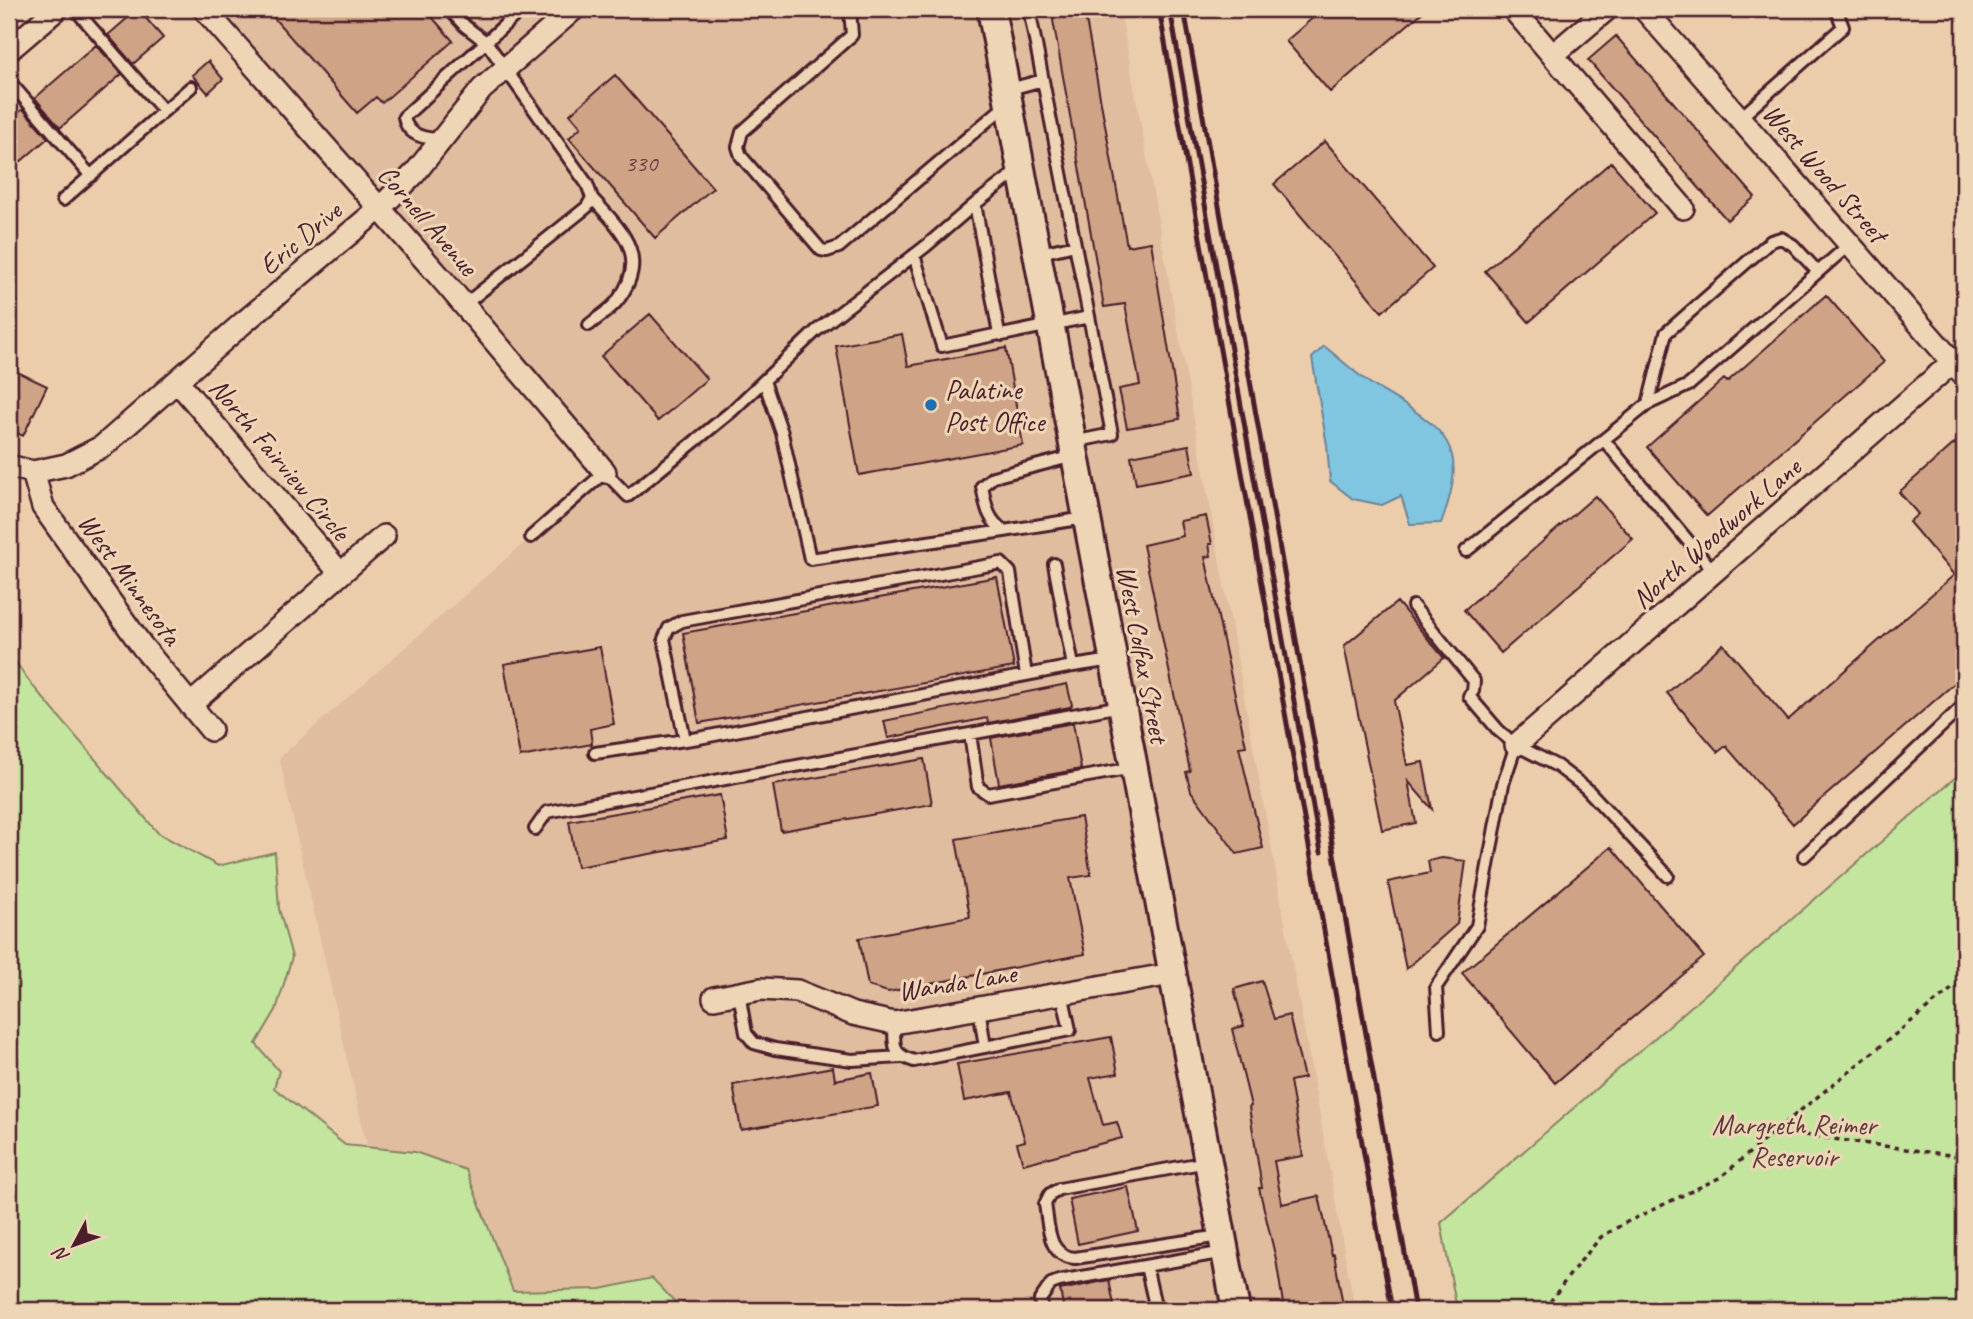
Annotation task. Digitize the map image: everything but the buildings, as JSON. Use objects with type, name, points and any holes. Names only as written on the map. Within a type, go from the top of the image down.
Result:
[{"type":"street","points":[[9,50],[57,9]]},
{"type":"street","name":"Cornell Avenue","points":[[204,9],[380,208],[605,472]]},
{"type":"street","name":"Eric Drive","points":[[33,472],[66,465],[103,446],[380,208],[415,173],[482,89],[574,9]]},
{"type":"street","name":"West Colfax Street","points":[[991,9],[1236,1310]]},
{"type":"street","points":[[1513,9],[1683,208]]},
{"type":"street","points":[[1553,55],[1607,9]]},
{"type":"street","name":"West Wood Street","points":[[1644,9],[1959,369]]},
{"type":"street","name":"North Woodwork Lane","points":[[1516,745],[1714,572],[1959,369]]},
{"type":"street","name":"North Fairview Circle","points":[[177,381],[340,573]]},
{"type":"street","points":[[9,466],[33,472]]},
{"type":"street","name":"West Minnesota","points":[[33,472],[43,507],[142,646],[211,730]]},
{"type":"street","points":[[190,705],[384,536]]},
{"type":"street","name":"Wanda Lane","points":[[714,998],[761,989],[797,991],[853,1014],[894,1023],[1172,974]]},
{"type":"lane","points":[[75,9],[164,111]]},
{"type":"lane","points":[[449,9],[487,43],[587,184],[592,198],[621,231],[632,250],[631,276],[617,301],[589,325]]},
{"type":"lane","points":[[442,139],[426,139],[416,135],[408,128],[404,117],[522,9]]},
{"type":"lane","points":[[850,9],[852,35],[742,132],[738,147],[741,156],[821,250],[839,247],[1007,97],[1043,80]]},
{"type":"lane","points":[[1004,531],[992,523],[987,513],[982,486],[984,481],[1112,434],[1029,9]]},
{"type":"lane","points":[[1740,118],[1843,27],[1836,9]]},
{"type":"lane","points":[[9,81],[91,176]]},
{"type":"lane","points":[[63,200],[191,87]]},
{"type":"lane","points":[[531,537],[605,472],[628,496],[732,411],[816,331],[1020,169]]},
{"type":"lane","points":[[464,305],[587,207],[592,198]]},
{"type":"lane","points":[[975,204],[999,334]]},
{"type":"lane","points":[[1648,404],[1667,333],[1771,240],[1781,238],[1793,245],[1818,272]]},
{"type":"lane","points":[[1466,551],[1648,404],[1689,385],[1850,244]]},
{"type":"lane","points":[[1036,255],[1075,245]]},
{"type":"lane","points":[[915,255],[942,346],[1089,317]]},
{"type":"lane","points":[[764,381],[782,433],[810,559],[1085,517]]},
{"type":"lane","points":[[1604,440],[1714,572]]},
{"type":"lane","points":[[685,740],[664,639],[669,628],[682,621],[1001,563],[1010,572],[1027,675]]},
{"type":"lane","points":[[1054,564],[1073,666]]},
{"type":"lane","points":[[1413,606],[1474,681],[1473,691],[1469,696],[1499,731],[1516,745],[1556,766],[1586,788],[1668,876]]},
{"type":"lane","points":[[595,753],[685,740],[1112,660]]},
{"type":"lane","points":[[1804,856],[1964,705]]},
{"type":"lane","points":[[535,829],[547,812],[1121,706]]},
{"type":"lane","points":[[970,734],[978,787],[988,794],[1133,768]]},
{"type":"lane","points":[[1439,1031],[1436,987],[1477,926],[1503,784],[1516,745]]},
{"type":"lane","points":[[739,993],[746,1033],[754,1043],[775,1049],[852,1060],[901,1057],[914,1061],[1070,1030],[1062,993]]},
{"type":"lane","points":[[978,1008],[985,1047]]},
{"type":"lane","points":[[894,1023],[895,1049],[901,1057]]},
{"type":"lane","points":[[1208,1162],[1059,1189],[1050,1194],[1045,1204],[1056,1251],[1064,1257],[1223,1244]]},
{"type":"lane","points":[[1042,1310],[1040,1300],[1051,1284],[1146,1266],[1223,1244]]},
{"type":"lane","points":[[1146,1266],[1156,1310]]},
{"type":"path","points":[[1544,1310],[1601,1237],[1721,1177],[1964,978]]},
{"type":"path","points":[[1775,1131],[1964,1157]]},
{"type":"shaded area","points":[[203,9],[1120,9],[1355,1310],[404,1310],[279,758],[605,472]]},
{"type":"green space","points":[[9,653],[32,685],[158,833],[218,866],[275,852],[279,909],[292,957],[276,1010],[256,1044],[279,1071],[274,1088],[345,1145],[415,1152],[466,1170],[513,1291],[601,1289],[652,1278],[678,1305],[674,1310],[22,1310],[9,1301]]},
{"type":"green space","name":"Margreth Reimer Reservoir","points":[[1964,770],[1964,1310],[1457,1310],[1441,1223]]},
{"type":"water","points":[[1324,346],[1364,379],[1420,415],[1435,427],[1446,441],[1452,456],[1454,474],[1441,523],[1410,524],[1401,496],[1382,505],[1353,499],[1330,481],[1327,445],[1312,358]]},
{"type":"railway","points":[[1159,9],[1392,1310]]},
{"type":"railway","points":[[1170,9],[1321,852]]},
{"type":"railway","points":[[1184,9],[1415,1310]]},
{"type":"place","name":"Palatine Post Office","points":[[931,405]]}]
